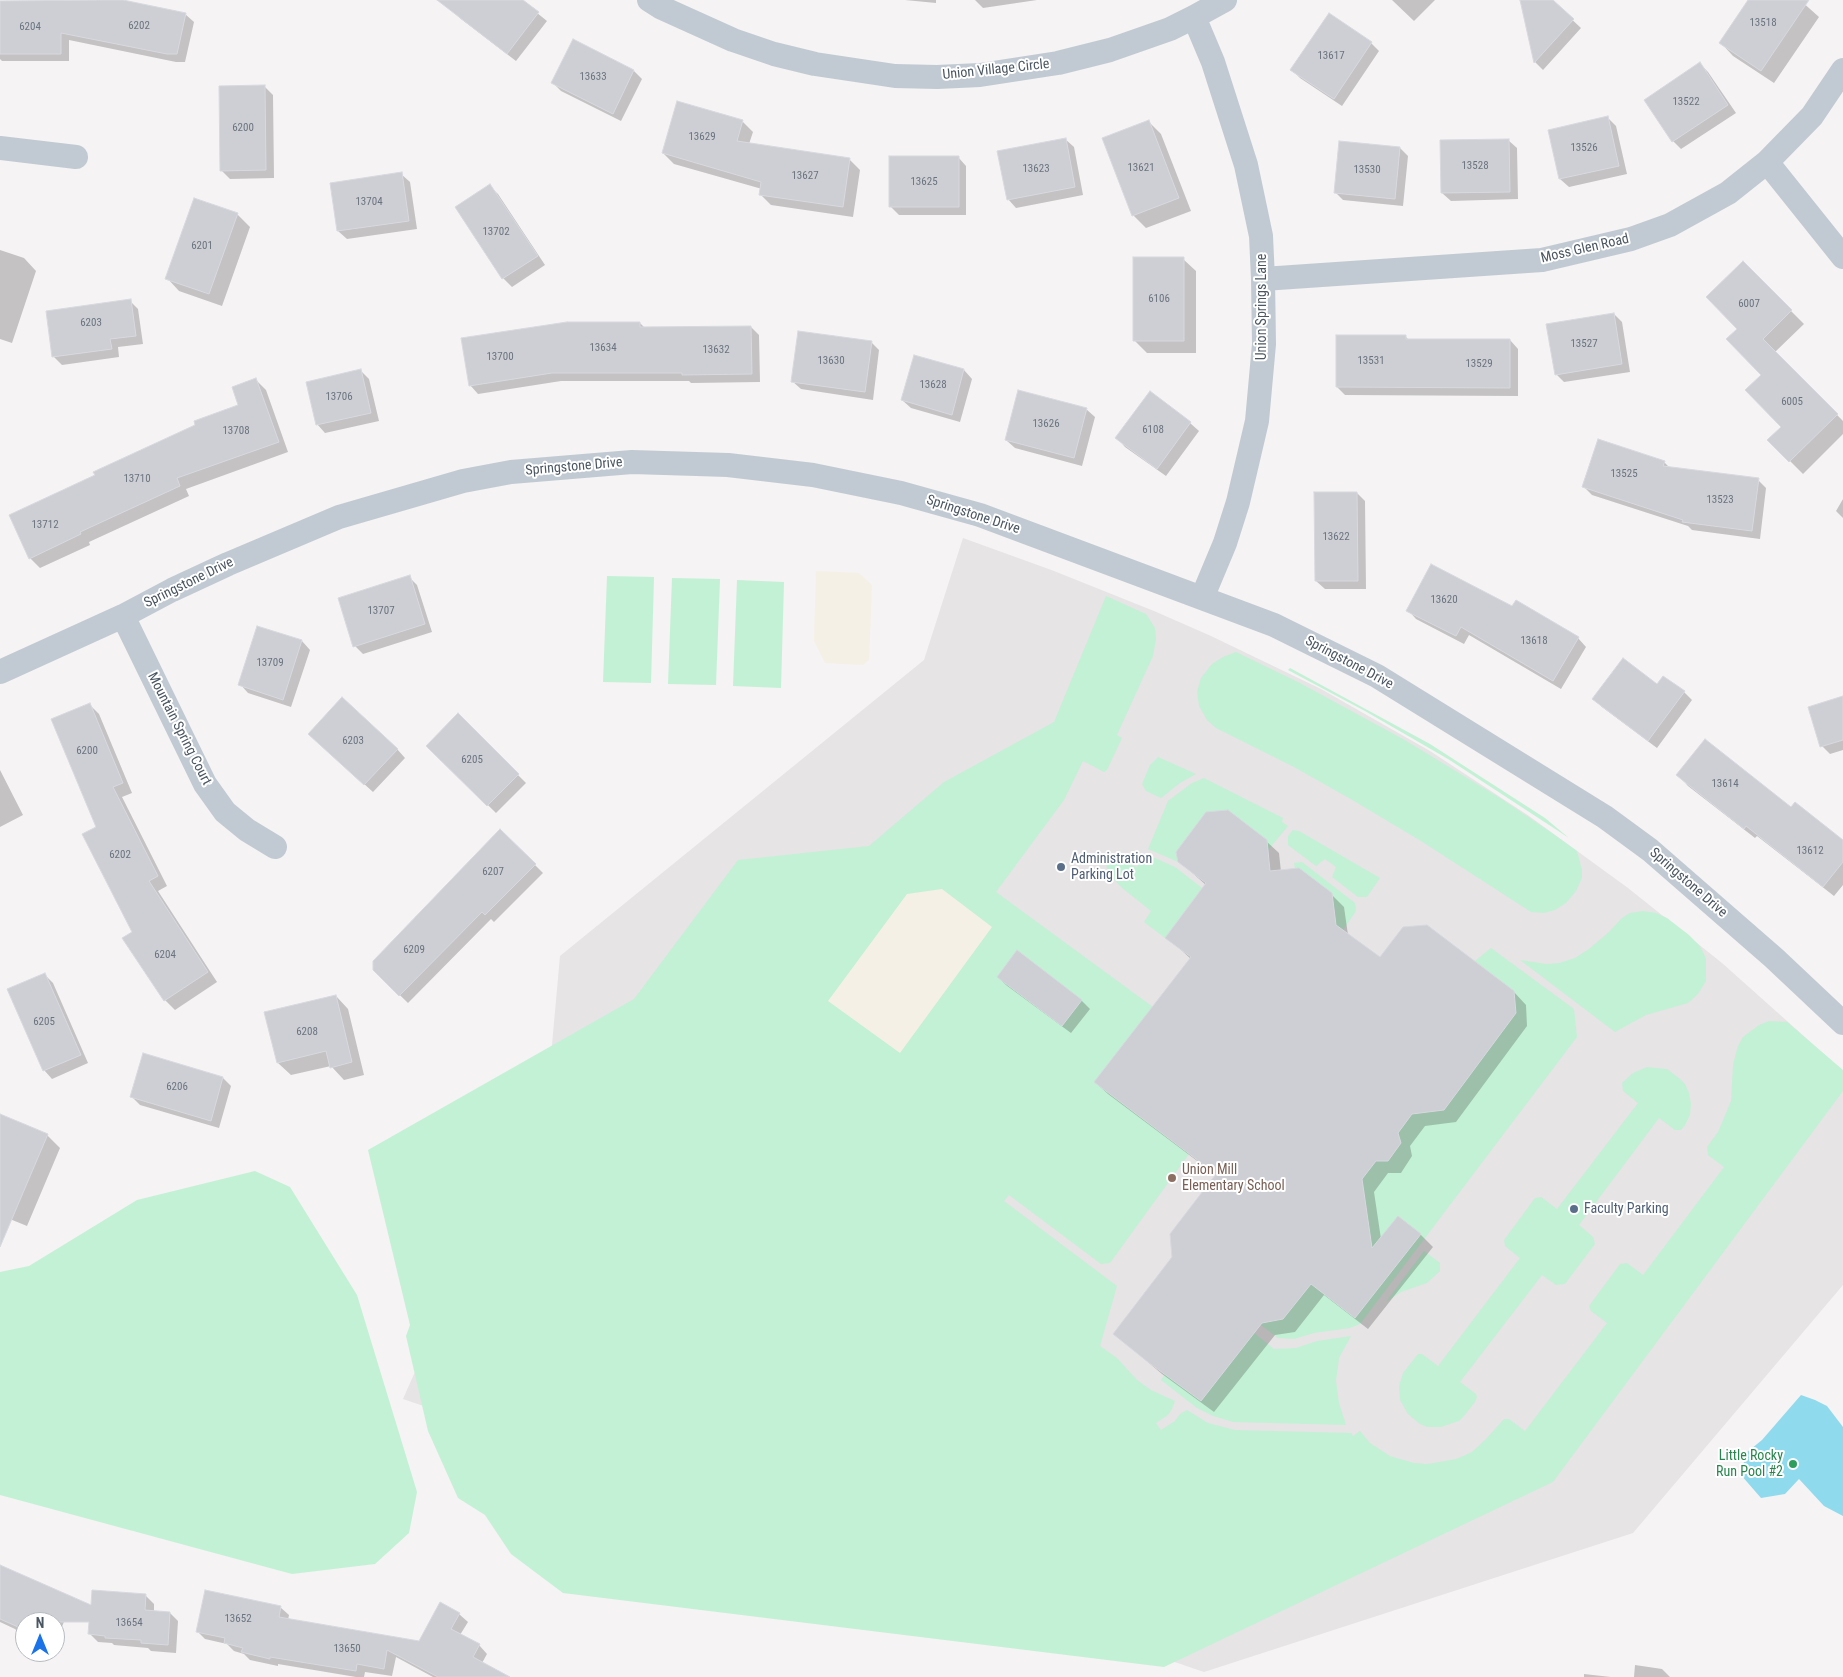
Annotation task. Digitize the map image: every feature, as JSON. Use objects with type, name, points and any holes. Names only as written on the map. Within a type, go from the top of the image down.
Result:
[{"type":"street","name":"Union Village Circle","points":[[649,0],[660,7],[733,40],[774,54],[816,64],[895,76],[937,77],[980,75],[1058,64],[1110,50],[1170,29],[1225,0]]},
{"type":"street","name":"Union Springs Lane","points":[[1194,18],[1213,62],[1246,165],[1260,236],[1264,344],[1257,421],[1238,502],[1225,543],[1202,598]]},
{"type":"street","name":"Moss Glen Road","points":[[1263,279],[1542,260],[1631,239],[1670,225],[1728,193],[1768,162],[1812,116],[1843,70]]},
{"type":"street","points":[[0,148],[76,157]]},
{"type":"street","points":[[1768,162],[1843,257]]},
{"type":"street","name":"Springstone Drive","points":[[0,672],[123,616],[172,590],[228,564],[339,517],[441,486],[511,472],[632,462],[728,465],[813,474],[901,493],[980,515],[1274,625],[1377,676],[1605,817],[1650,850],[1774,958],[1843,1023]]},
{"type":"street","name":"Mountain Spring Court","points":[[123,616],[205,784],[224,812],[247,830],[275,846]]},
{"type":"shaded area","name":"Union Mill Elementary School","points":[[963,538],[1054,571],[1211,636],[1321,689],[1430,751],[1529,816],[1628,888],[1722,963],[1843,1071],[1843,1285],[1633,1533],[1204,1672],[403,1399],[550,1067],[560,956],[924,660]]},
{"type":"green space","points":[[607,576],[654,577],[651,683],[603,682]]},
{"type":"green space","points":[[672,578],[720,579],[716,685],[668,684]]},
{"type":"green space","points":[[737,580],[784,582],[781,688],[733,686]]},
{"type":"green space","points":[[1106,596],[1146,614],[1155,628],[1156,639],[1153,656],[1117,735],[1122,738],[1107,770],[1104,772],[1083,761],[1064,800],[996,892],[1153,1007],[1094,1082],[1189,1154],[1110,1263],[1101,1264],[1009,1195],[1004,1201],[1117,1286],[1100,1346],[1117,1358],[1137,1380],[1151,1390],[1175,1401],[1168,1415],[1156,1423],[1161,1430],[1187,1410],[1208,1423],[1235,1430],[1351,1433],[1353,1436],[1360,1431],[1370,1443],[1390,1456],[1414,1463],[1428,1464],[1456,1459],[1472,1452],[1504,1419],[1509,1419],[1525,1431],[1607,1323],[1591,1311],[1589,1306],[1620,1264],[1627,1263],[1643,1275],[1724,1167],[1708,1155],[1707,1147],[1718,1132],[1731,1101],[1733,1064],[1738,1046],[1743,1037],[1759,1025],[1769,1021],[1787,1022],[1843,1070],[1843,1091],[1553,1482],[1164,1667],[563,1593],[511,1554],[485,1515],[458,1498],[428,1431],[406,1336],[410,1325],[368,1150],[634,999],[738,860],[869,846],[944,782],[1054,722]]},
{"type":"green space","points":[[1236,652],[1298,682],[1403,739],[1500,798],[1552,833],[1577,851],[1582,878],[1576,891],[1566,903],[1555,910],[1544,913],[1531,912],[1421,841],[1354,801],[1294,767],[1216,728],[1207,720],[1199,706],[1197,692],[1201,678],[1212,664]]},
{"type":"green space","points":[[1290,668],[1430,744],[1545,818],[1569,838],[1448,759],[1365,711],[1288,670]]},
{"type":"green space","points":[[1158,757],[1196,774],[1180,783],[1161,798],[1146,791],[1142,784],[1150,765]]},
{"type":"green space","points":[[1204,778],[1283,818],[1282,822],[1288,826],[1268,850],[1267,840],[1228,810],[1206,812],[1176,852],[1178,862],[1148,849],[1168,801],[1192,783]]},
{"type":"green space","points":[[1293,830],[1299,831],[1380,878],[1367,897],[1358,897],[1332,877],[1336,867],[1325,859],[1316,866],[1288,845],[1288,836]]},
{"type":"green space","points":[[1146,854],[1175,867],[1202,888],[1165,938],[1144,922],[1151,911],[1121,887],[1107,869],[1106,862],[1109,857],[1137,867],[1142,856]]},
{"type":"green space","points":[[1302,862],[1355,903],[1356,911],[1343,930],[1322,934],[1335,916],[1332,893],[1299,868],[1295,869],[1294,863]]},
{"type":"green space","points":[[1643,911],[1656,913],[1667,918],[1689,935],[1703,952],[1706,959],[1706,981],[1698,994],[1688,1003],[1646,1015],[1615,1032],[1520,960],[1547,964],[1559,963],[1575,958],[1609,932],[1622,918],[1630,913]]},
{"type":"green space","points":[[1491,948],[1574,1009],[1577,1037],[1360,1324],[1350,1328],[1314,1333],[1294,1339],[1278,1338],[1261,1325],[1262,1323],[1283,1319],[1367,1211],[1364,1189],[1358,1184],[1376,1161],[1388,1160],[1401,1143],[1398,1133],[1415,1109],[1420,1113],[1444,1110],[1515,1013],[1514,991],[1475,961]]},
{"type":"green space","points":[[1647,1067],[1667,1069],[1685,1084],[1691,1104],[1690,1115],[1685,1125],[1681,1130],[1675,1130],[1659,1118],[1579,1225],[1593,1237],[1595,1244],[1565,1284],[1556,1285],[1542,1275],[1460,1382],[1476,1394],[1477,1397],[1464,1416],[1459,1421],[1441,1427],[1427,1427],[1420,1424],[1408,1414],[1400,1400],[1399,1386],[1403,1373],[1418,1354],[1422,1354],[1438,1366],[1520,1258],[1505,1246],[1504,1240],[1535,1198],[1541,1197],[1557,1209],[1638,1103],[1623,1091],[1622,1083],[1633,1073]]},
{"type":"green space","points":[[255,1171],[290,1187],[357,1295],[417,1492],[409,1533],[375,1564],[292,1574],[0,1495],[0,1272],[29,1266],[137,1200]]},
{"type":"green space","points":[[1424,1251],[1440,1263],[1440,1271],[1427,1283],[1401,1292],[1386,1302]]},
{"type":"green space","points":[[1254,1333],[1274,1349],[1296,1348],[1317,1341],[1351,1336],[1339,1358],[1336,1381],[1339,1403],[1346,1425],[1233,1422],[1213,1416],[1197,1408],[1161,1380],[1165,1374]]},
{"type":"sand","points":[[816,571],[859,573],[872,585],[869,660],[863,665],[825,663],[814,641]]},
{"type":"sand","points":[[942,889],[992,927],[900,1053],[828,1001],[907,894]]},
{"type":"water","name":"Little Rocky Run Pool #2","points":[[1801,1395],[1827,1406],[1843,1427],[1843,1516],[1824,1506],[1799,1479],[1785,1494],[1761,1498],[1741,1475],[1746,1453],[1762,1440]]},
{"type":"building","points":[[123,0],[186,13],[177,54],[167,54],[61,33],[61,54],[0,54],[0,1]]},
{"type":"building","points":[[437,0],[523,0],[539,12],[507,54]]},
{"type":"building","points":[[1520,0],[1553,0],[1574,19],[1534,63]]},
{"type":"building","points":[[1748,0],[1809,0],[1761,71],[1719,43]]},
{"type":"building","points":[[1329,13],[1372,42],[1334,99],[1290,70]]},
{"type":"building","points":[[573,39],[634,70],[613,114],[551,83]]},
{"type":"building","points":[[1700,62],[1728,105],[1672,142],[1644,100]]},
{"type":"building","points":[[265,85],[266,170],[220,171],[219,86]]},
{"type":"building","points":[[677,101],[743,120],[737,141],[850,158],[843,207],[759,195],[761,182],[662,153]]},
{"type":"building","points":[[1608,116],[1619,166],[1559,179],[1548,130]]},
{"type":"building","points":[[1149,120],[1179,198],[1132,216],[1102,138]]},
{"type":"building","points":[[1066,138],[1075,187],[1007,200],[997,151]]},
{"type":"building","points":[[1509,139],[1510,192],[1441,193],[1440,140]]},
{"type":"building","points":[[1339,141],[1400,147],[1395,199],[1334,193]]},
{"type":"building","points":[[889,156],[959,156],[959,207],[889,207]]},
{"type":"building","points":[[402,172],[409,221],[337,231],[330,183]]},
{"type":"building","points":[[490,184],[538,256],[502,279],[455,207]]},
{"type":"building","points":[[194,198],[238,213],[209,294],[165,279]]},
{"type":"building","points":[[1133,257],[1184,257],[1184,341],[1133,341]]},
{"type":"building","points":[[1743,261],[1792,310],[1763,339],[1838,414],[1789,462],[1767,440],[1781,427],[1745,390],[1761,375],[1726,339],[1737,329],[1706,297]]},
{"type":"building","points":[[131,299],[136,336],[110,339],[112,349],[52,357],[46,311]]},
{"type":"building","points":[[1614,313],[1622,364],[1555,375],[1546,324]]},
{"type":"building","points":[[567,322],[640,322],[640,327],[751,326],[752,374],[552,373],[469,386],[461,338]]},
{"type":"building","points":[[798,331],[872,341],[865,392],[791,382]]},
{"type":"building","points":[[1336,335],[1406,335],[1406,339],[1510,339],[1510,388],[1336,387]]},
{"type":"building","points":[[914,355],[964,369],[952,415],[901,400]]},
{"type":"building","points":[[361,369],[371,413],[316,425],[306,382]]},
{"type":"building","points":[[256,378],[279,442],[177,478],[180,486],[80,532],[81,534],[29,559],[9,515],[95,475],[93,472],[195,425],[194,421],[238,405],[232,387]]},
{"type":"building","points":[[1018,390],[1087,408],[1074,458],[1005,440]]},
{"type":"building","points":[[1150,391],[1191,422],[1157,469],[1115,438]]},
{"type":"building","points":[[1598,439],[1665,461],[1663,466],[1759,478],[1752,531],[1682,522],[1683,520],[1582,487]]},
{"type":"building","points":[[1314,492],[1357,492],[1358,581],[1315,581]]},
{"type":"building","points":[[1431,564],[1512,606],[1516,600],[1579,637],[1553,681],[1461,627],[1456,636],[1406,611]]},
{"type":"building","points":[[410,575],[425,624],[353,647],[338,598]]},
{"type":"building","points":[[257,626],[302,640],[283,700],[238,685]]},
{"type":"building","points":[[1623,658],[1657,684],[1663,676],[1685,691],[1648,741],[1592,699]]},
{"type":"building","points":[[1843,696],[1843,740],[1820,747],[1808,707]]},
{"type":"building","points":[[342,697],[398,749],[364,785],[308,734]]},
{"type":"building","points":[[90,703],[123,783],[113,787],[158,876],[149,881],[208,972],[164,1001],[122,938],[132,932],[82,834],[96,827],[51,719]]},
{"type":"building","points":[[458,713],[519,774],[487,806],[426,746]]},
{"type":"building","points":[[1705,739],[1791,807],[1795,802],[1843,840],[1843,862],[1823,887],[1746,826],[1744,829],[1676,775]]},
{"type":"building","points":[[1228,810],[1267,840],[1270,871],[1299,868],[1332,893],[1336,925],[1380,957],[1403,927],[1427,925],[1514,991],[1516,1013],[1444,1110],[1412,1114],[1398,1133],[1401,1143],[1388,1161],[1376,1161],[1362,1179],[1372,1248],[1398,1216],[1421,1234],[1355,1318],[1311,1284],[1283,1319],[1262,1323],[1201,1401],[1113,1334],[1172,1257],[1170,1234],[1216,1174],[1094,1082],[1191,957],[1165,938],[1206,883],[1178,862],[1176,852],[1206,812]]},
{"type":"building","points":[[500,829],[536,864],[485,915],[482,912],[399,996],[373,970],[373,961]]},
{"type":"building","points":[[1017,950],[1082,1000],[1062,1026],[997,977]]},
{"type":"building","points":[[45,973],[81,1055],[43,1071],[7,989]]},
{"type":"building","points":[[336,995],[352,1062],[330,1068],[326,1051],[277,1063],[264,1012]]},
{"type":"building","points":[[143,1053],[223,1077],[211,1121],[130,1097]]},
{"type":"building","points":[[0,1114],[48,1134],[0,1247]]},
{"type":"building","points":[[0,1565],[91,1605],[92,1590],[146,1594],[145,1610],[170,1612],[168,1645],[141,1643],[141,1640],[105,1638],[105,1636],[88,1634],[89,1622],[65,1622],[65,1612],[15,1612],[15,1626],[0,1619]]},
{"type":"building","points":[[205,1590],[281,1606],[279,1617],[419,1641],[440,1602],[460,1613],[451,1629],[480,1644],[473,1657],[510,1677],[438,1677],[387,1650],[384,1669],[357,1664],[356,1671],[270,1657],[270,1659],[241,1652],[243,1648],[224,1643],[225,1638],[196,1632]]},
{"type":"place","name":"Administration Parking Lot","points":[[1061,867]]},
{"type":"place","name":"Union Mill Elementary School","points":[[1172,1178]]},
{"type":"place","name":"Faculty Parking","points":[[1574,1209]]},
{"type":"place","name":"Little Rocky Run Pool #2","points":[[1793,1464]]}]
